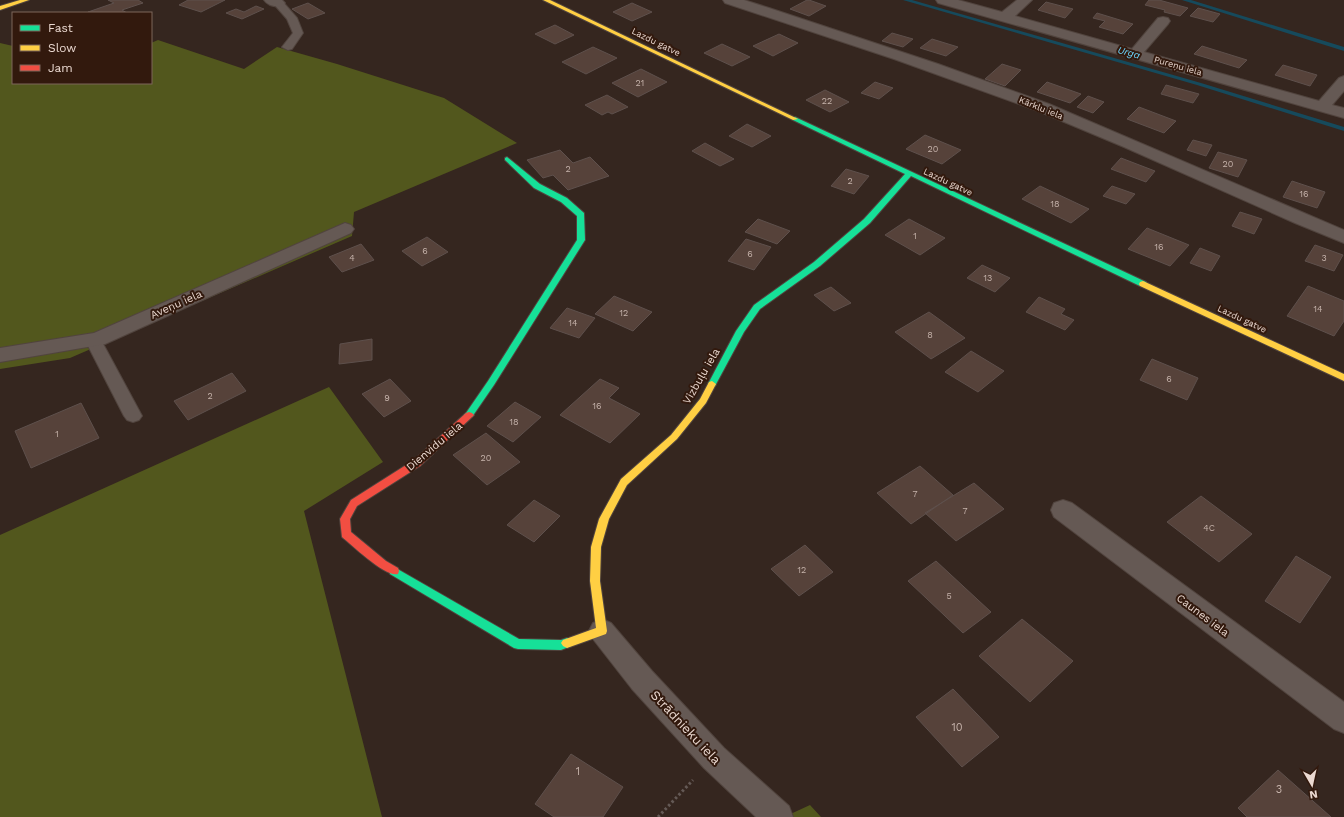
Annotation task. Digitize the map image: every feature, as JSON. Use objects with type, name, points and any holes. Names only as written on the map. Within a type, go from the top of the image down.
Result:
[{"type":"street","points":[[0,8],[26,0]]},
{"type":"street","name":"Lazdu gatve","points":[[546,0],[909,174],[1344,378]]},
{"type":"street","name":"Kārklu iela","points":[[730,0],[836,34],[1000,92],[1124,141],[1344,237]]},
{"type":"street","name":"Pureņu iela","points":[[943,0],[1344,113]]},
{"type":"street","points":[[1005,17],[1025,0]]},
{"type":"street","points":[[1134,54],[1163,21]]},
{"type":"street","points":[[1322,107],[1344,81]]},
{"type":"street","name":"Dienvidu iela","points":[[507,159],[537,186],[564,200],[581,215],[582,240],[469,415],[417,463],[354,503],[345,519],[346,534],[382,564],[518,644],[561,645],[602,631]]},
{"type":"street","name":"Vizbuļu iela","points":[[602,631],[595,581],[596,547],[604,519],[624,482],[657,450],[674,437],[702,401],[740,331],[757,307],[817,264],[867,221],[909,174]]},
{"type":"street","name":"Aveņu iela","points":[[0,355],[93,340],[345,229]]},
{"type":"street","name":"Caunes iela","points":[[1063,510],[1344,719]]},
{"type":"street","name":"Strādnieku iela","points":[[602,631],[642,680],[714,758],[778,817]]},
{"type":"lane","points":[[274,1],[292,18],[298,33],[288,46]]},
{"type":"lane","points":[[93,340],[133,416]]},
{"type":"path","points":[[658,817],[714,758]]},
{"type":"green space","points":[[158,40],[244,69],[277,47],[337,64],[444,98],[517,143],[354,212],[352,236],[70,358],[0,369],[0,43],[12,46],[12,84],[152,84],[152,43]]},
{"type":"green space","points":[[329,387],[383,462],[304,511],[382,817],[0,817],[0,535]]},
{"type":"green space","points":[[810,805],[821,817],[784,817]]},
{"type":"building","points":[[108,0],[138,0],[143,3],[122,10],[125,12],[88,12],[114,3]]},
{"type":"building","points":[[188,0],[225,0],[201,12],[179,5]]},
{"type":"building","points":[[807,0],[826,6],[809,16],[790,9]]},
{"type":"building","points":[[1149,0],[1159,0],[1188,8],[1180,16],[1164,12],[1165,10],[1145,5]]},
{"type":"building","points":[[1046,2],[1073,9],[1065,18],[1038,10]]},
{"type":"building","points":[[308,3],[325,13],[308,19],[292,9]]},
{"type":"building","points":[[632,3],[652,12],[632,21],[613,12]]},
{"type":"building","points":[[256,6],[264,9],[242,19],[226,13],[236,9],[244,12]]},
{"type":"building","points":[[1198,8],[1220,14],[1213,22],[1190,16]]},
{"type":"building","points":[[1097,13],[1133,24],[1123,34],[1099,27],[1105,21],[1093,18]]},
{"type":"building","points":[[555,25],[574,35],[555,44],[535,34]]},
{"type":"building","points":[[892,33],[913,39],[903,47],[882,41]]},
{"type":"building","points":[[779,34],[798,43],[773,56],[753,46]]},
{"type":"building","points":[[932,39],[958,47],[946,56],[920,48]]},
{"type":"building","points":[[722,44],[750,57],[732,66],[704,53]]},
{"type":"building","points":[[1202,46],[1247,60],[1239,68],[1194,54]]},
{"type":"building","points":[[593,47],[617,58],[586,74],[562,62]]},
{"type":"building","points":[[1002,64],[1021,70],[1005,86],[985,79]]},
{"type":"building","points":[[1283,65],[1317,75],[1310,86],[1275,75]]},
{"type":"building","points":[[641,69],[667,82],[638,97],[612,83]]},
{"type":"building","points":[[875,82],[893,88],[879,99],[861,93]]},
{"type":"building","points":[[1047,82],[1081,94],[1070,103],[1037,92]]},
{"type":"building","points":[[1166,85],[1199,94],[1193,103],[1161,94]]},
{"type":"building","points":[[825,90],[849,102],[830,112],[806,100]]},
{"type":"building","points":[[607,95],[628,107],[612,114],[608,112],[602,115],[585,105]]},
{"type":"building","points":[[1088,96],[1104,102],[1093,113],[1077,107]]},
{"type":"building","points":[[1139,107],[1176,121],[1164,133],[1127,119]]},
{"type":"building","points":[[747,124],[771,136],[752,147],[729,136]]},
{"type":"building","points":[[925,135],[961,150],[942,164],[906,149]]},
{"type":"building","points":[[1193,140],[1212,145],[1206,156],[1187,150]]},
{"type":"building","points":[[705,143],[734,159],[720,166],[692,151]]},
{"type":"building","points":[[560,150],[573,163],[590,157],[609,176],[568,190],[553,175],[543,178],[527,160]]},
{"type":"building","points":[[1218,152],[1247,160],[1238,177],[1209,168]]},
{"type":"building","points":[[1121,158],[1155,171],[1146,182],[1111,169]]},
{"type":"building","points":[[846,169],[869,176],[854,194],[831,186]]},
{"type":"building","points":[[1292,181],[1325,192],[1317,208],[1283,197]]},
{"type":"building","points":[[1040,186],[1089,209],[1071,223],[1022,199]]},
{"type":"building","points":[[1112,186],[1135,194],[1126,204],[1103,196]]},
{"type":"building","points":[[1240,212],[1262,219],[1254,234],[1232,226]]},
{"type":"building","points":[[758,219],[790,231],[777,244],[745,232]]},
{"type":"building","points":[[909,219],[945,238],[920,255],[885,235]]},
{"type":"building","points":[[1147,228],[1189,245],[1170,266],[1128,249]]},
{"type":"building","points":[[427,237],[448,252],[422,266],[402,251]]},
{"type":"building","points":[[746,239],[771,247],[754,270],[728,261]]},
{"type":"building","points":[[361,244],[374,260],[342,272],[329,257]]},
{"type":"building","points":[[1315,245],[1343,255],[1334,271],[1305,261]]},
{"type":"building","points":[[1200,248],[1220,256],[1211,271],[1190,263]]},
{"type":"building","points":[[982,265],[1010,278],[995,292],[967,278]]},
{"type":"building","points":[[1308,286],[1344,301],[1344,321],[1334,336],[1287,316]]},
{"type":"building","points":[[831,287],[851,303],[834,311],[814,295]]},
{"type":"building","points":[[614,296],[652,312],[633,331],[595,314]]},
{"type":"building","points":[[1039,297],[1065,309],[1061,314],[1074,320],[1065,330],[1026,312]]},
{"type":"building","points":[[567,308],[595,318],[579,338],[550,328]]},
{"type":"building","points":[[929,312],[965,338],[931,359],[895,332]]},
{"type":"building","points":[[372,339],[372,360],[339,364],[340,344]]},
{"type":"building","points":[[971,351],[1004,371],[978,392],[945,372]]},
{"type":"building","points":[[1152,359],[1198,378],[1187,400],[1140,380]]},
{"type":"building","points":[[232,373],[246,391],[188,420],[174,401]]},
{"type":"building","points":[[390,379],[411,401],[384,417],[362,394]]},
{"type":"building","points":[[600,379],[619,388],[609,398],[640,414],[610,443],[560,415]]},
{"type":"building","points":[[515,402],[541,417],[513,442],[487,426]]},
{"type":"building","points":[[81,403],[99,438],[31,468],[15,431]]},
{"type":"building","points":[[486,433],[520,462],[487,485],[453,455]]},
{"type":"building","points":[[920,466],[953,495],[911,524],[877,493]]},
{"type":"building","points":[[974,483],[1004,509],[956,541],[925,513]]},
{"type":"building","points":[[1201,496],[1252,534],[1219,562],[1167,522]]},
{"type":"building","points":[[534,500],[560,516],[534,542],[507,525]]},
{"type":"building","points":[[805,545],[833,572],[799,596],[771,569]]},
{"type":"building","points":[[1296,556],[1331,577],[1300,623],[1265,601]]},
{"type":"building","points":[[936,561],[991,612],[963,633],[908,581]]},
{"type":"building","points":[[1022,619],[1073,661],[1030,702],[979,656]]},
{"type":"building","points":[[953,689],[999,737],[962,767],[916,717]]},
{"type":"building","points":[[571,754],[623,787],[603,817],[554,817],[535,804]]},
{"type":"building","points":[[1278,770],[1331,817],[1247,817],[1238,808]]},
{"type":"waterway","name":"Urga","points":[[906,0],[1199,84],[1344,129]]},
{"type":"waterway","points":[[1185,0],[1344,49]]},
{"type":"traffic: fast","points":[[795,119],[1143,284]]},
{"type":"traffic: fast","points":[[469,415],[491,383],[581,240],[581,215],[564,200],[537,186],[507,159]]},
{"type":"traffic: fast","points":[[712,384],[740,331],[757,307],[817,264],[867,221],[909,174]]},
{"type":"traffic: fast","points":[[394,571],[518,644],[561,645],[567,643]]},
{"type":"traffic: slow","points":[[0,8],[26,0]]},
{"type":"traffic: slow","points":[[546,0],[795,119]]},
{"type":"traffic: slow","points":[[1143,284],[1344,378]]},
{"type":"traffic: slow","points":[[567,643],[602,631],[595,581],[596,547],[604,519],[624,482],[674,437],[703,401],[712,384]]},
{"type":"traffic: jam","points":[[394,571],[382,564],[346,534],[345,519],[354,503],[417,463],[469,415]]}]
